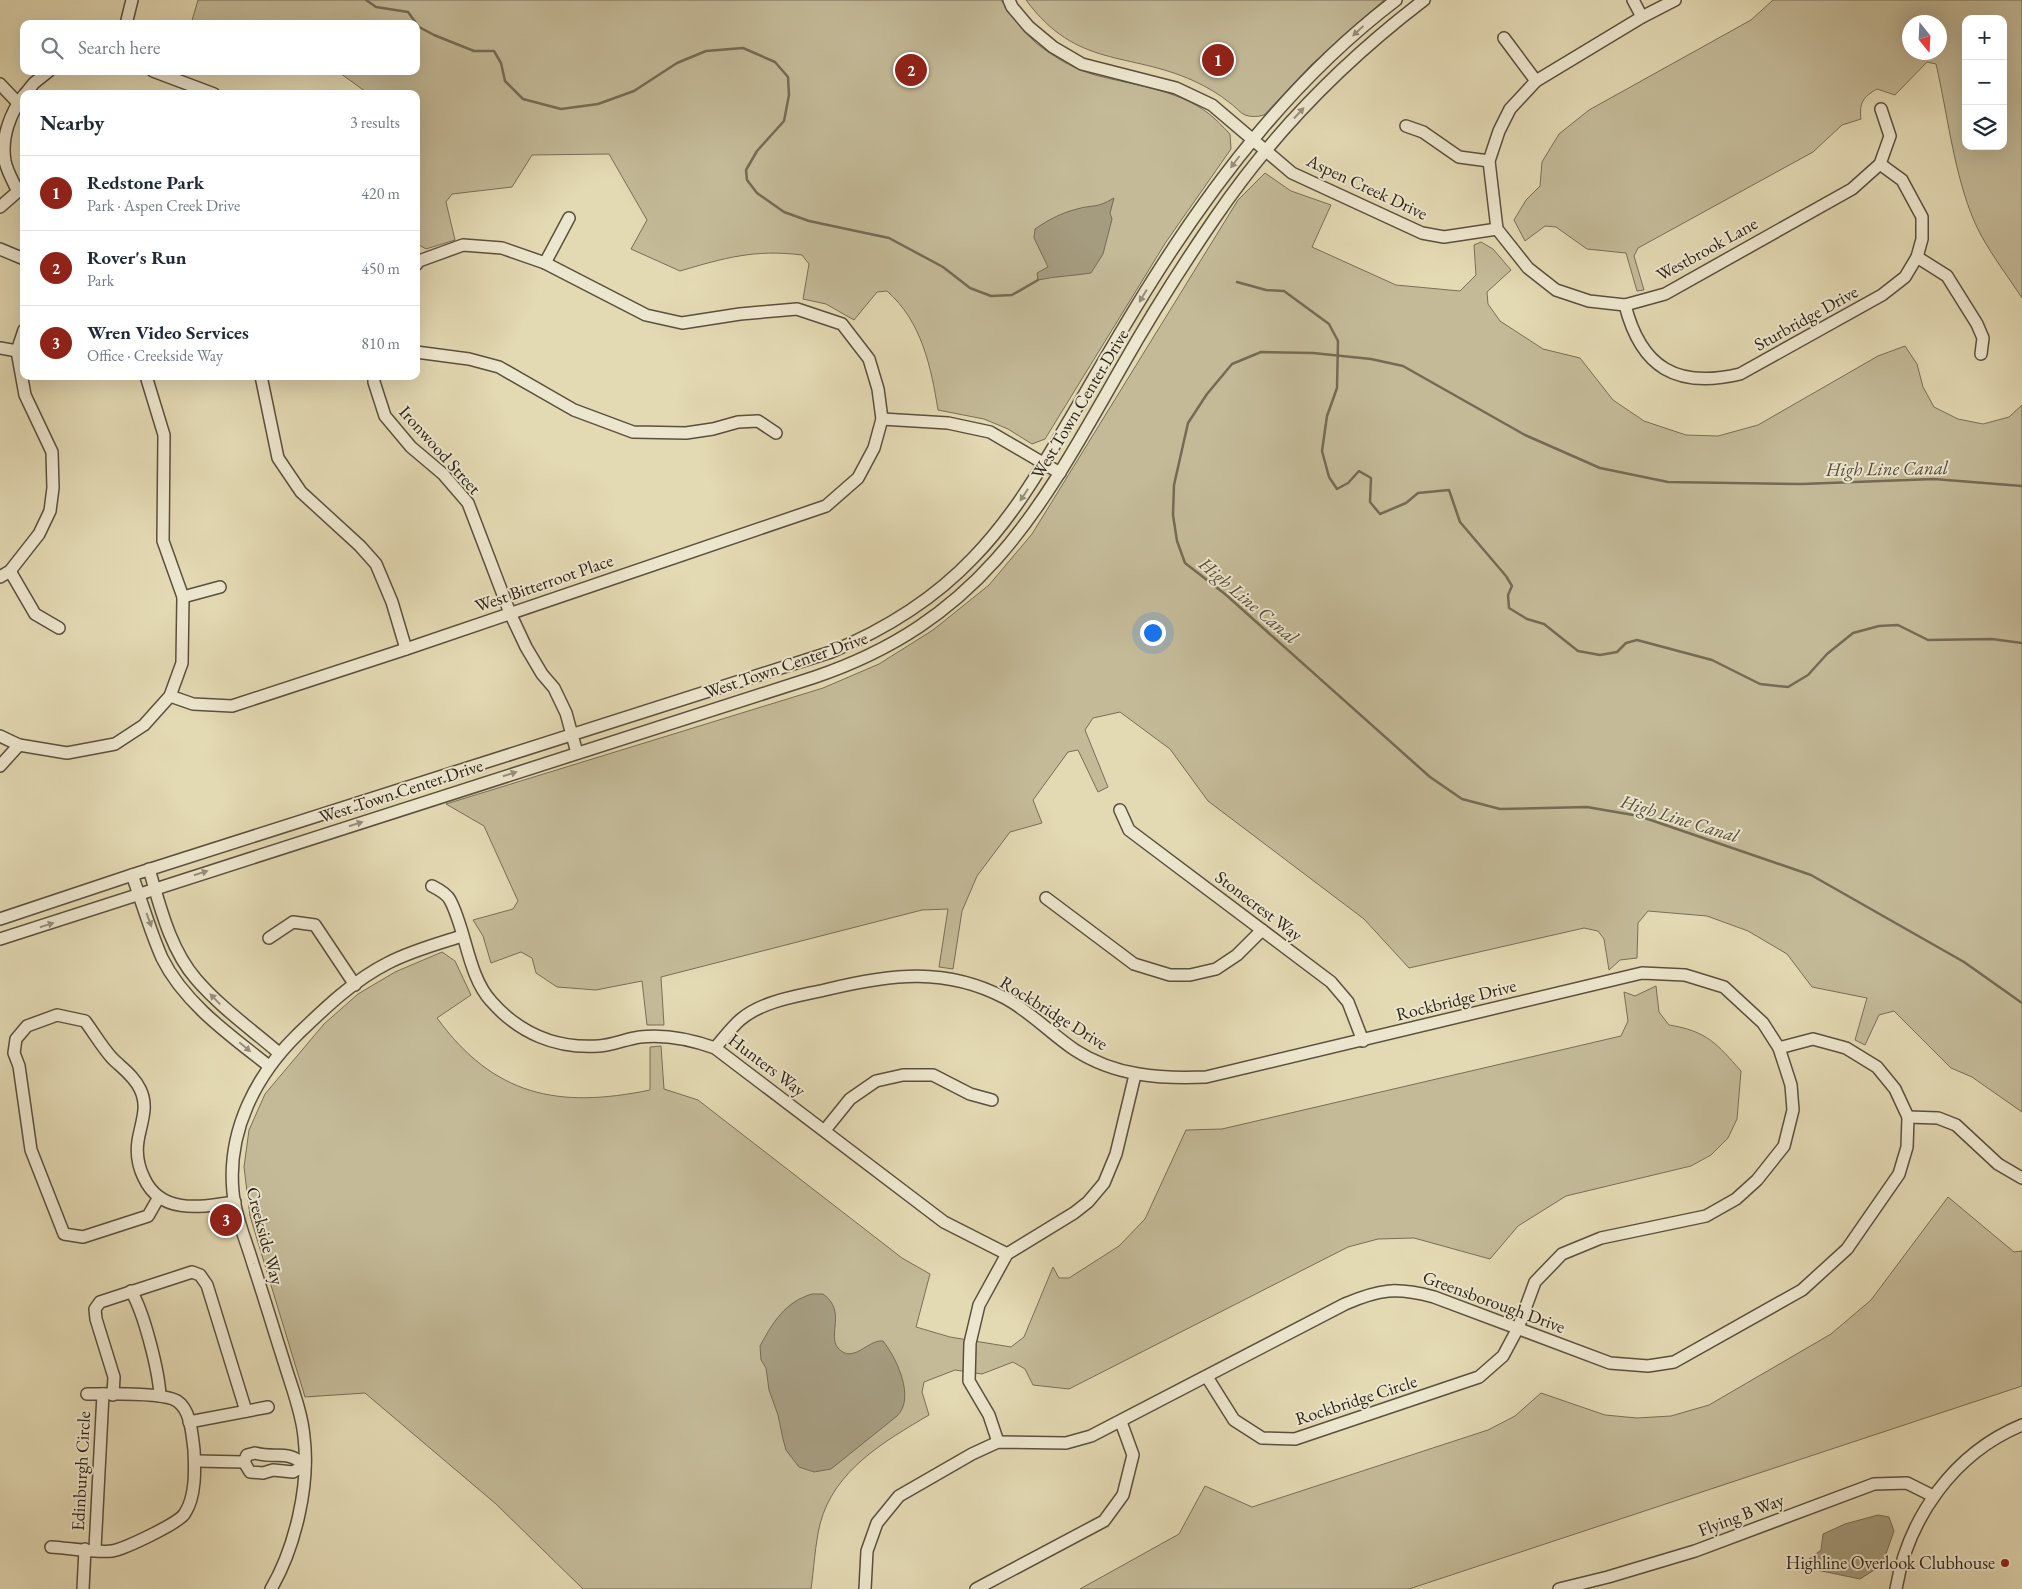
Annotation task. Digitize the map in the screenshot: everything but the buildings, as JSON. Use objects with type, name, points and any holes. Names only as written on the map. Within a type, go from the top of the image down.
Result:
[{"type":"street","points":[[127,20],[132,0]]},
{"type":"street","name":"Aspen Creek Drive","points":[[1009,0],[1012,7],[1029,27],[1053,47],[1082,64],[1176,88],[1212,105],[1292,173],[1422,233],[1444,237],[1497,229]]},
{"type":"street","name":"West Town Center Drive","points":[[0,919],[149,869],[831,652],[888,626],[931,596],[973,559],[1014,510],[1044,464],[1152,281],[1202,206],[1253,139],[1308,78],[1370,20],[1396,0]]},
{"type":"street","name":"West Town Center Drive","points":[[0,939],[140,896],[194,875],[837,670],[896,642],[940,612],[987,571],[1030,520],[1192,252],[1228,199],[1267,150],[1324,87],[1424,0]]},
{"type":"street","points":[[1633,0],[1642,17]]},
{"type":"street","points":[[1497,229],[1489,161],[1499,131],[1510,109],[1536,81],[1642,17],[1675,0]]},
{"type":"street","points":[[1504,38],[1536,81]]},
{"type":"street","points":[[28,90],[44,75]]},
{"type":"street","points":[[164,75],[203,90]]},
{"type":"street","points":[[0,84],[20,97]]},
{"type":"street","points":[[0,207],[20,188],[5,161],[7,128],[20,102]]},
{"type":"street","name":"Westbrook Lane","points":[[1497,229],[1528,268],[1556,290],[1589,301],[1625,305],[1665,294],[1852,188],[1880,164],[1890,136],[1881,109]]},
{"type":"street","points":[[1406,126],[1424,132],[1459,157],[1489,161]]},
{"type":"street","name":"Sturbridge Drive","points":[[1625,305],[1631,329],[1647,355],[1671,372],[1694,380],[1716,380],[1740,374],[1882,295],[1905,277],[1917,257],[1922,239],[1922,217],[1902,180],[1880,164]]},
{"type":"street","points":[[545,263],[569,218]]},
{"type":"street","points":[[420,261],[463,245],[502,248],[545,263],[646,315],[682,323],[740,314],[797,309],[842,324],[869,359],[878,389],[882,419],[948,423],[990,432],[1060,473]]},
{"type":"street","points":[[0,250],[20,258]]},
{"type":"street","points":[[1917,257],[1947,276],[1977,324],[1982,338],[1981,354]]},
{"type":"street","points":[[20,342],[17,351],[20,368]]},
{"type":"street","points":[[0,348],[17,351]]},
{"type":"street","points":[[420,353],[494,365],[574,410],[633,432],[686,433],[713,429],[738,422],[758,421],[776,433]]},
{"type":"street","points":[[22,380],[25,395],[52,452],[53,488],[50,511],[39,534],[5,574],[35,614],[59,628]]},
{"type":"street","points":[[0,736],[19,745],[67,753],[115,744],[144,725],[170,696],[182,663],[184,597],[163,541],[164,434],[147,380]]},
{"type":"street","points":[[262,380],[278,458],[301,492],[360,546],[376,564],[392,602],[406,649]]},
{"type":"street","name":"Ironwood Street","points":[[374,380],[385,416],[410,447],[443,474],[468,503],[510,613],[526,647],[542,674],[554,688],[566,714],[577,753]]},
{"type":"street","name":"West Bitterroot Place","points":[[170,696],[193,704],[232,706],[406,649],[826,506],[858,478],[874,448],[882,419]]},
{"type":"street","points":[[184,597],[220,587]]},
{"type":"street","points":[[0,766],[19,745]]},
{"type":"street","name":"Stonecrest Way","points":[[1120,810],[1129,830],[1331,982],[1348,1002],[1363,1040]]},
{"type":"street","points":[[149,869],[174,945],[195,978],[222,1006],[279,1053]]},
{"type":"street","points":[[132,875],[163,958],[179,985],[208,1016],[269,1066]]},
{"type":"street","name":"Hunters Way","points":[[432,886],[450,898],[474,966],[479,988],[506,1018],[530,1034],[573,1046],[600,1046],[640,1037],[669,1036],[696,1041],[714,1048],[825,1130],[944,1222],[1007,1254]]},
{"type":"street","points":[[1046,898],[1134,964],[1170,975],[1190,974],[1216,968],[1238,955],[1262,930]]},
{"type":"street","points":[[269,938],[292,922],[315,925],[355,985]]},
{"type":"street","name":"Creekside Way","points":[[271,1589],[283,1570],[297,1524],[305,1465],[304,1436],[296,1400],[235,1202],[232,1167],[235,1140],[243,1115],[255,1088],[269,1066],[279,1053],[325,1008],[386,964],[418,950],[462,936]]},
{"type":"street","name":"Rockbridge Drive","points":[[714,1048],[740,1019],[757,1009],[776,1002],[869,980],[926,975],[965,982],[1005,998],[1075,1050],[1108,1067],[1135,1074],[1173,1078],[1206,1077],[1642,973],[1685,975],[1724,987],[1763,1023],[1779,1048],[1791,1086],[1794,1110],[1784,1146],[1757,1180],[1736,1199],[1706,1216],[1601,1238],[1562,1254],[1535,1282],[1518,1328]]},
{"type":"street","points":[[159,1197],[148,1216],[83,1237],[64,1234],[31,1150],[20,1066],[14,1053],[16,1039],[26,1026],[57,1015],[85,1020],[102,1045],[134,1078],[140,1088],[145,1110],[137,1152],[140,1169],[148,1188],[159,1197],[164,1202],[199,1207],[235,1202]]},
{"type":"street","name":"Greensborough Drive","points":[[865,1589],[867,1551],[877,1523],[899,1496],[972,1454],[998,1442],[1066,1443],[1090,1436],[1121,1422],[1345,1304],[1372,1292],[1408,1290],[1518,1328],[1610,1363],[1648,1366],[1674,1362],[1802,1290],[1847,1249],[1899,1174],[1907,1148],[1908,1117],[1896,1089],[1877,1067],[1846,1048],[1813,1039],[1779,1048]]},
{"type":"street","points":[[825,1130],[850,1098],[876,1081],[904,1074],[933,1076],[970,1094],[992,1100]]},
{"type":"street","points":[[998,1442],[989,1415],[969,1381],[969,1353],[979,1305],[1007,1254],[1074,1213],[1088,1202],[1104,1183],[1116,1154],[1135,1074]]},
{"type":"street","points":[[1908,1117],[1938,1118],[1956,1125],[1998,1164],[2022,1178]]},
{"type":"street","points":[[108,1395],[114,1376],[96,1319],[95,1309],[100,1302],[192,1272],[200,1276],[207,1285],[220,1320],[246,1411]]},
{"type":"street","points":[[131,1292],[151,1349],[158,1377],[160,1396]]},
{"type":"street","name":"Rockbridge Circle","points":[[1207,1377],[1234,1420],[1262,1438],[1295,1439],[1479,1377],[1504,1356],[1518,1328]]},
{"type":"street","name":"Edinburgh Circle","points":[[51,1547],[112,1551],[148,1537],[185,1515],[190,1503],[195,1461],[185,1408],[176,1400],[160,1396],[87,1394]]},
{"type":"street","name":"Edinburgh Circle","points":[[90,1549],[108,1395]]},
{"type":"street","points":[[189,1422],[268,1407]]},
{"type":"street","points":[[976,1589],[1104,1520],[1123,1495],[1133,1455],[1121,1422]]},
{"type":"street","points":[[1896,1589],[1907,1544],[1933,1496],[1958,1468],[1974,1454],[2022,1425]]},
{"type":"street","points":[[256,1453],[293,1456],[305,1465],[293,1472],[273,1470],[263,1473],[250,1472],[244,1462],[248,1455],[256,1453]]},
{"type":"street","points":[[195,1461],[244,1462]]},
{"type":"street","name":"Flying B Way","points":[[1558,1589],[1608,1577],[1710,1546],[1874,1484],[1907,1483],[1933,1496]]},
{"type":"street","points":[[83,1589],[90,1549]]},
{"type":"shaded area","points":[[198,0],[1001,0],[1031,39],[1056,57],[1088,73],[1182,98],[1211,115],[1230,134],[1231,149],[1166,242],[1045,439],[1032,444],[1008,429],[984,419],[938,410],[928,362],[917,331],[899,303],[887,291],[877,292],[854,320],[826,304],[803,299],[809,264],[802,255],[785,253],[754,254],[711,262],[680,271],[631,249],[647,220],[609,154],[532,155],[512,187],[452,194],[446,202],[455,240],[426,249],[420,245],[420,90],[363,90],[343,75],[420,75],[420,20],[192,20]]},
{"type":"shaded area","points":[[1026,0],[1384,0],[1311,65],[1264,115],[1247,116],[1208,88],[1194,81],[1147,65],[1104,55],[1064,38],[1045,22]]},
{"type":"shaded area","points":[[1773,0],[2022,0],[2022,298],[1991,252],[1975,223],[1968,205],[1957,165],[1936,64],[1927,62],[1895,95],[1877,89],[1868,95],[1861,105],[1861,119],[1842,125],[1813,152],[1638,248],[1634,256],[1644,290],[1637,291],[1626,253],[1587,249],[1556,227],[1545,226],[1525,241],[1514,220],[1526,200],[1540,186],[1542,162],[1559,134],[1589,110],[1751,20]]},
{"type":"shaded area","points":[[1265,173],[1291,191],[1331,205],[1312,247],[1396,285],[1460,291],[1476,275],[1474,245],[1481,242],[1493,249],[1511,270],[1487,292],[1488,304],[1500,321],[1543,349],[1580,358],[1613,400],[1644,421],[1686,435],[1718,436],[1758,425],[1878,356],[1905,346],[1917,364],[1923,387],[1934,407],[1958,419],[1983,424],[2009,417],[2022,405],[2022,1112],[1972,1077],[1951,1068],[1894,1011],[1879,1015],[1865,1045],[1855,1040],[1867,998],[1812,987],[1787,954],[1748,931],[1707,916],[1648,911],[1638,923],[1637,958],[1620,960],[1609,970],[1604,939],[1598,931],[1584,928],[1409,968],[1364,919],[1208,801],[1170,749],[1120,712],[1093,718],[1085,730],[1108,787],[1098,792],[1078,750],[1068,752],[1033,800],[1042,823],[1010,832],[977,876],[962,911],[953,969],[939,967],[948,909],[922,910],[661,977],[664,1025],[647,1025],[642,981],[596,990],[557,987],[536,973],[532,958],[521,952],[491,963],[483,936],[473,920],[513,909],[518,901],[484,826],[446,804],[823,688],[879,664],[933,630],[989,585],[1032,534],[1238,200]]},
{"type":"shaded area","points":[[1114,198],[1110,213],[1112,219],[1103,254],[1091,273],[1038,280],[1037,273],[1048,267],[1034,238],[1035,229],[1066,213],[1099,205]]},
{"type":"shaded area","points":[[442,952],[455,961],[471,995],[437,1018],[459,1044],[481,1065],[505,1080],[530,1090],[557,1096],[586,1098],[617,1096],[650,1090],[650,1047],[661,1046],[664,1089],[698,1100],[902,1258],[930,1274],[916,1327],[950,1337],[1011,1347],[1024,1337],[1053,1267],[1059,1278],[1069,1278],[1119,1246],[1145,1219],[1186,1130],[1222,1129],[1621,1036],[1628,1021],[1624,992],[1635,996],[1656,986],[1659,1012],[1669,1025],[1702,1035],[1718,1046],[1733,1062],[1741,1071],[1737,1119],[1728,1138],[1711,1155],[1691,1166],[1566,1196],[1518,1226],[1490,1259],[1414,1238],[1378,1239],[1348,1247],[1069,1389],[1033,1385],[1025,1369],[1013,1362],[982,1374],[955,1370],[924,1382],[922,1392],[929,1415],[895,1435],[863,1459],[837,1488],[827,1505],[818,1532],[811,1589],[583,1589],[496,1504],[365,1393],[305,1397],[250,1216],[244,1167],[249,1130],[265,1094],[324,1024],[358,994],[395,972]]},
{"type":"shaded area","points":[[1948,1197],[2014,1252],[2022,1251],[2022,1386],[1409,1589],[1080,1589],[1179,1534],[1205,1486],[1252,1507],[1488,1430],[1515,1416],[1541,1393],[1605,1415],[1637,1418],[1671,1416],[1709,1405],[1831,1334],[1871,1300]]},
{"type":"shaded area","points":[[812,1294],[823,1294],[834,1308],[835,1343],[844,1352],[849,1354],[855,1353],[877,1341],[883,1341],[898,1367],[902,1378],[905,1399],[897,1416],[831,1469],[814,1472],[799,1467],[786,1450],[778,1415],[769,1390],[766,1368],[761,1360],[760,1346],[775,1321],[787,1308],[794,1302]]},
{"type":"shaded area","points":[[1878,1515],[1889,1517],[1894,1531],[1882,1565],[1860,1579],[1812,1569],[1809,1559],[1821,1550],[1823,1534],[1845,1524]]},
{"type":"waterway","points":[[366,0],[376,7],[408,12],[414,20]]},
{"type":"waterway","points":[[420,28],[474,51],[494,51],[501,63],[505,81],[523,99],[561,109],[598,104],[634,91],[677,63],[706,51],[743,48],[775,62],[788,77],[789,95],[784,121],[757,151],[746,170],[747,180],[757,193],[784,212],[809,221],[889,238],[943,267],[970,288],[991,296],[1012,295],[1038,280]]},
{"type":"waterway","points":[[1237,282],[1266,290],[1284,291],[1329,324],[1338,341],[1337,388],[1327,416],[1322,451],[1329,477],[1337,489],[1348,483],[1359,471],[1371,478],[1370,502],[1380,514],[1406,503],[1418,493],[1449,490],[1460,522],[1506,576],[1512,586],[1508,595],[1509,608],[1527,619],[1544,624],[1578,651],[1600,655],[1617,652],[1626,643],[1637,640],[1712,660],[1760,684],[1788,687],[1808,675],[1827,654],[1853,633],[1879,626],[1898,625],[1928,640],[1992,639],[2022,643]]},
{"type":"waterway","name":"High Line Canal","points":[[2022,486],[1934,479],[1802,484],[1668,482],[1600,468],[1525,435],[1403,366],[1371,359],[1313,353],[1261,352],[1232,364],[1207,394],[1188,423],[1174,485],[1173,515],[1177,541],[1185,563],[1225,594],[1430,777],[1462,799],[1500,809],[1587,807],[1639,816],[1811,875],[1964,962],[2022,1003]]},
{"type":"place","name":"Redstone Park","points":[[1218,60]]},
{"type":"place","name":"Rover's Run","points":[[911,70]]},
{"type":"place","name":"Wren Video Services","points":[[226,1220]]},
{"type":"place","name":"Highline Overlook Clubhouse","points":[[2005,1563]]}]
